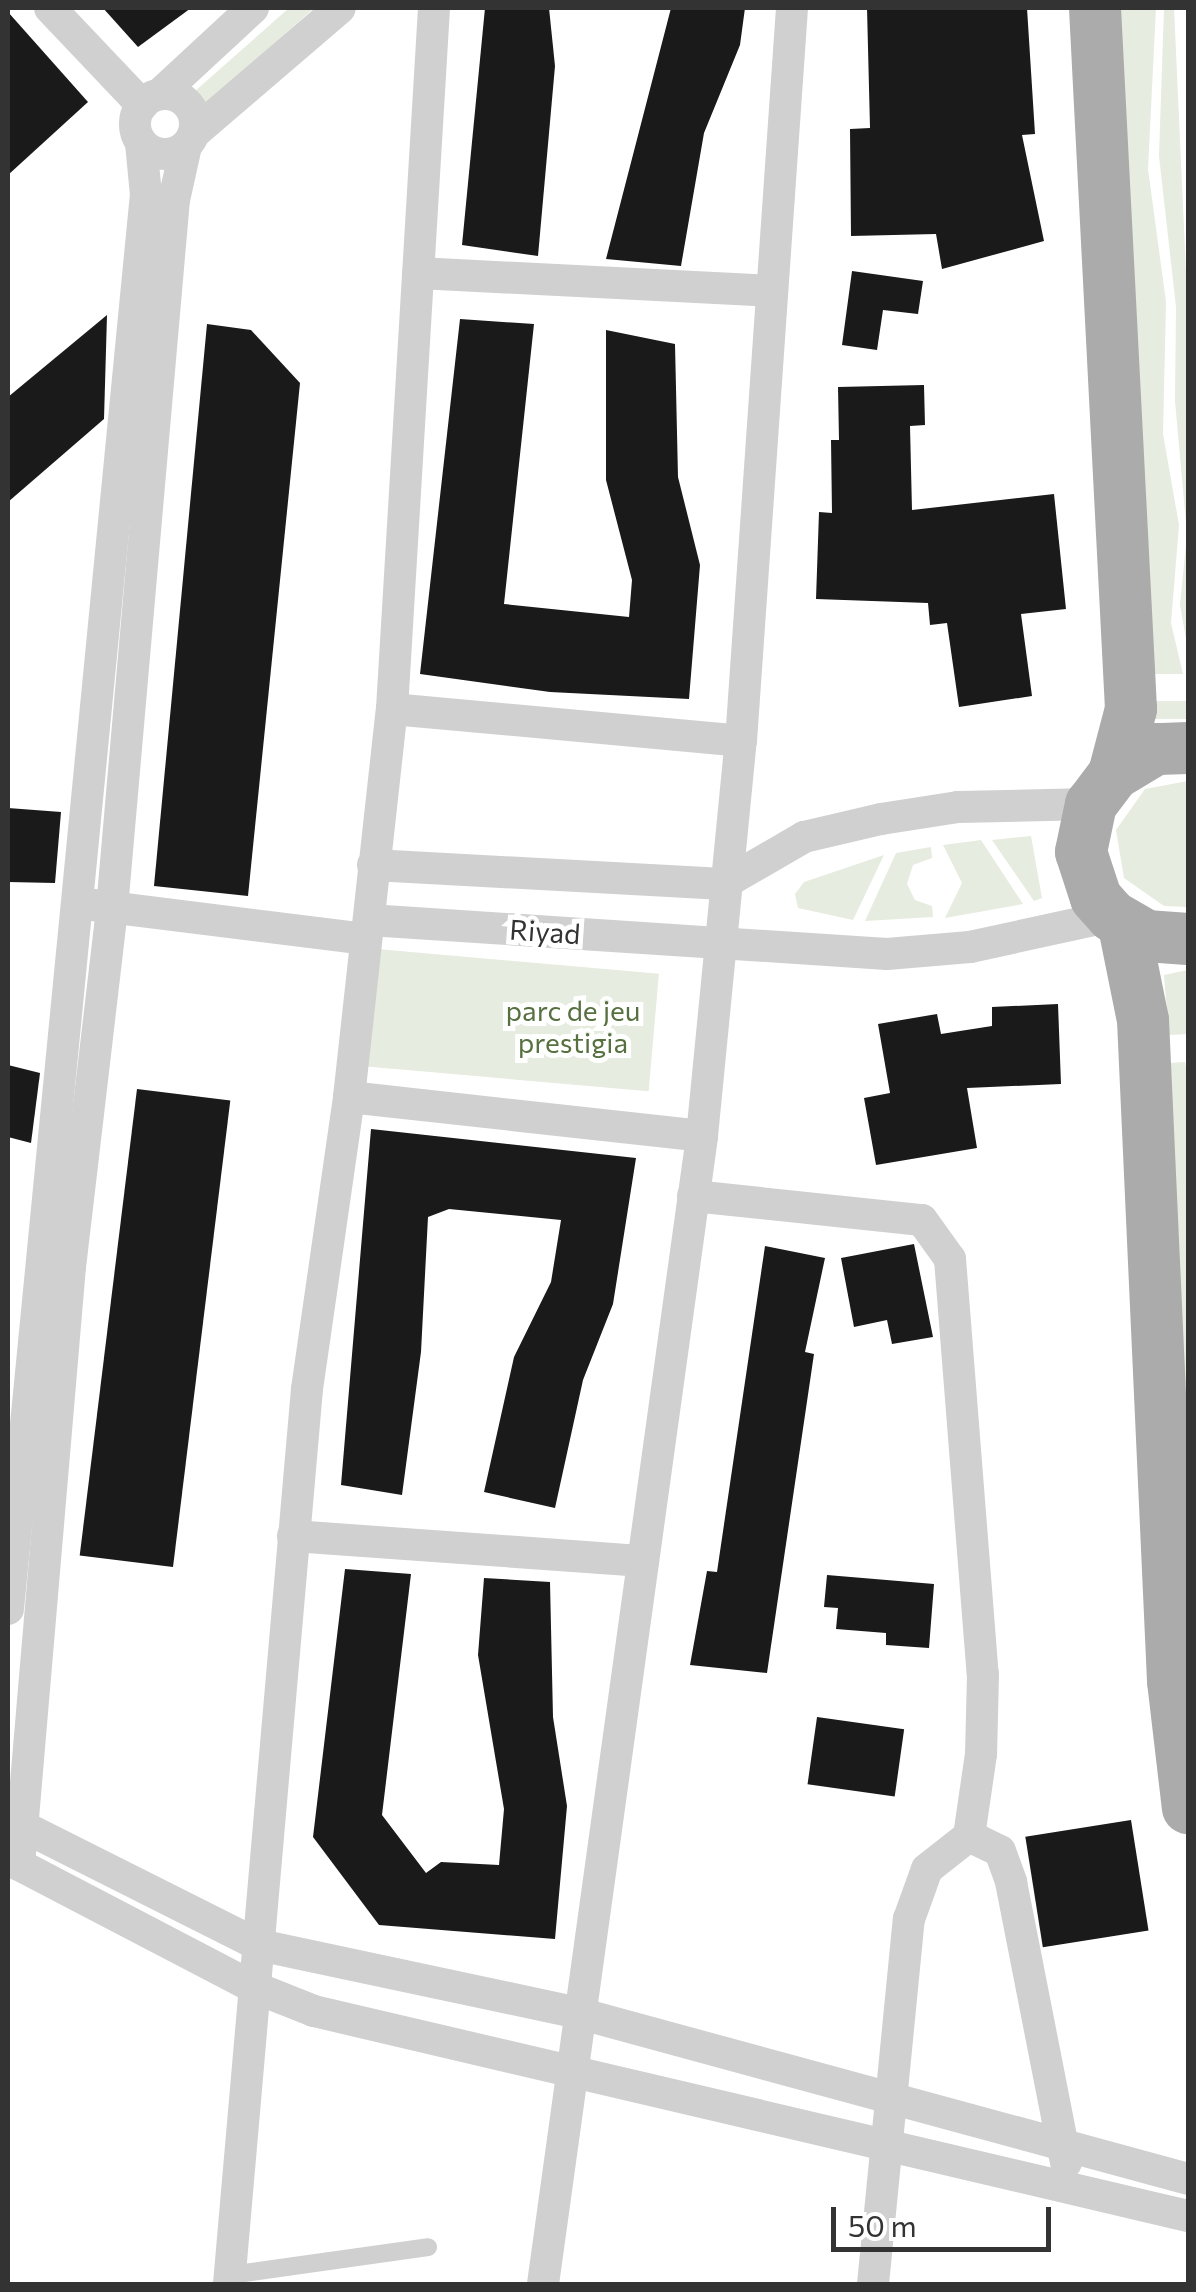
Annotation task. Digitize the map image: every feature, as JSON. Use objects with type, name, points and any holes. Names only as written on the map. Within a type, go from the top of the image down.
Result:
[{"type":"main road","points":[[1095,8],[1131,708],[1082,852],[1091,887],[1118,921],[1146,936],[1188,939]]},
{"type":"main road","points":[[1103,789],[1156,750],[1188,748]]},
{"type":"main road","points":[[1118,921],[1144,1020],[1173,1680],[1188,1808]]},
{"type":"street","points":[[50,8],[150,100],[191,109],[190,140],[174,200],[112,908],[70,1268],[13,1862],[251,1986],[314,2011],[570,2066],[1188,2216]]},
{"type":"street","points":[[8,1609],[146,195],[141,143],[134,124],[150,100],[254,8]]},
{"type":"street","points":[[141,143],[168,155],[340,8]]},
{"type":"street","points":[[230,2280],[251,1986],[259,1945],[293,1536],[323,1253],[349,1097],[392,709],[434,8]]},
{"type":"street","points":[[543,2284],[570,2066],[702,1136],[722,942],[723,884],[741,741],[769,291],[792,8]]},
{"type":"street","points":[[418,273],[769,291]]},
{"type":"street","points":[[392,709],[741,741]]},
{"type":"street","points":[[374,865],[723,884],[804,837],[881,819],[1103,789]]},
{"type":"street","name":"Riyad","points":[[78,904],[367,929],[722,942],[887,954],[970,947],[1118,921]]},
{"type":"street","points":[[349,1097],[702,1136]]},
{"type":"street","points":[[693,1196],[922,1220],[950,1259],[983,1674],[981,1754],[970,1836]]},
{"type":"street","points":[[293,1536],[643,1561]]},
{"type":"street","points":[[15,1823],[259,1945],[578,2014],[1188,2178]]},
{"type":"street","points":[[873,2284],[894,2096],[902,1968],[918,1886],[943,1850],[970,1836]]},
{"type":"street","points":[[970,1836],[1000,1851],[1011,1882],[1061,2146],[1072,2185]]},
{"type":"lane","points":[[230,2280],[428,2247]]},
{"type":"green space","points":[[289,8],[314,8],[205,105],[194,103],[194,92]]},
{"type":"green space","points":[[1117,8],[1156,8],[1148,169],[1166,302],[1163,434],[1179,525],[1171,623],[1183,674],[1151,674]]},
{"type":"green space","points":[[1164,8],[1174,8],[1188,316],[1188,650],[1180,605],[1187,534],[1175,401],[1176,307],[1159,156]]},
{"type":"green space","points":[[1154,701],[1188,701],[1188,719],[1154,719]]},
{"type":"green space","points":[[1188,781],[1188,907],[1164,906],[1124,878],[1116,830],[1145,789]]},
{"type":"green space","points":[[1031,836],[1042,898],[1034,901],[992,840]]},
{"type":"green space","points":[[981,840],[1023,904],[945,918],[962,883],[943,845]]},
{"type":"green space","points":[[931,847],[932,858],[913,865],[907,884],[915,900],[932,906],[933,917],[865,921],[896,853]]},
{"type":"green space","points":[[884,855],[853,920],[798,908],[795,894],[804,882]]},
{"type":"green space","name":"parc de jeu prestigia","points":[[377,949],[659,974],[649,1091],[367,1067]]},
{"type":"green space","points":[[1188,970],[1188,1034],[1169,1035],[1164,975]]},
{"type":"green space","points":[[1185,1062],[1188,1078],[1188,1509],[1169,1063]]},
{"type":"building","points":[[103,8],[191,8],[138,47]]},
{"type":"building","points":[[485,8],[549,8],[555,66],[538,256],[462,245]]},
{"type":"building","points":[[671,8],[745,8],[740,45],[704,133],[681,266],[606,259]]},
{"type":"building","points":[[867,8],[1027,8],[1035,134],[1022,135],[1044,241],[942,269],[936,234],[851,236],[850,129],[870,128]]},
{"type":"building","points":[[8,12],[88,102],[8,175]]},
{"type":"building","points":[[852,271],[923,281],[918,314],[883,310],[877,350],[842,345]]},
{"type":"building","points":[[107,315],[104,419],[8,502],[8,397]]},
{"type":"building","points":[[460,319],[534,324],[504,604],[629,617],[632,580],[606,480],[606,330],[675,344],[678,477],[700,565],[689,699],[550,692],[420,674]]},
{"type":"building","points":[[207,324],[251,330],[300,383],[248,896],[154,886]]},
{"type":"building","points":[[924,385],[925,425],[910,426],[912,510],[1054,494],[1066,609],[1021,614],[1032,696],[959,707],[947,623],[930,625],[928,603],[816,599],[819,512],[832,513],[831,440],[839,440],[838,387]]},
{"type":"building","points":[[8,808],[61,812],[55,883],[8,882]]},
{"type":"building","points":[[1058,1004],[1061,1084],[967,1088],[977,1148],[876,1165],[864,1098],[890,1093],[878,1024],[937,1014],[941,1034],[992,1026],[992,1007]]},
{"type":"building","points":[[8,1065],[40,1073],[31,1143],[8,1137]]},
{"type":"building","points":[[137,1089],[230,1100],[173,1567],[80,1555]]},
{"type":"building","points":[[371,1129],[636,1158],[613,1304],[583,1380],[555,1508],[484,1492],[514,1357],[551,1282],[561,1220],[449,1209],[428,1217],[421,1352],[402,1495],[341,1485]]},
{"type":"building","points":[[914,1244],[933,1337],[892,1344],[887,1320],[854,1327],[841,1258]]},
{"type":"building","points":[[765,1246],[825,1258],[805,1352],[814,1354],[767,1673],[690,1665],[707,1571],[717,1572]]},
{"type":"building","points":[[345,1569],[411,1574],[382,1815],[426,1873],[441,1862],[499,1865],[504,1809],[478,1655],[484,1578],[550,1582],[553,1717],[567,1806],[555,1939],[379,1925],[313,1837]]},
{"type":"building","points":[[827,1575],[934,1584],[929,1648],[886,1645],[886,1633],[836,1629],[838,1608],[824,1607]]},
{"type":"building","points":[[817,1717],[904,1729],[895,1797],[808,1784]]},
{"type":"building","points":[[1131,1820],[1149,1931],[1043,1947],[1025,1837]]}]
